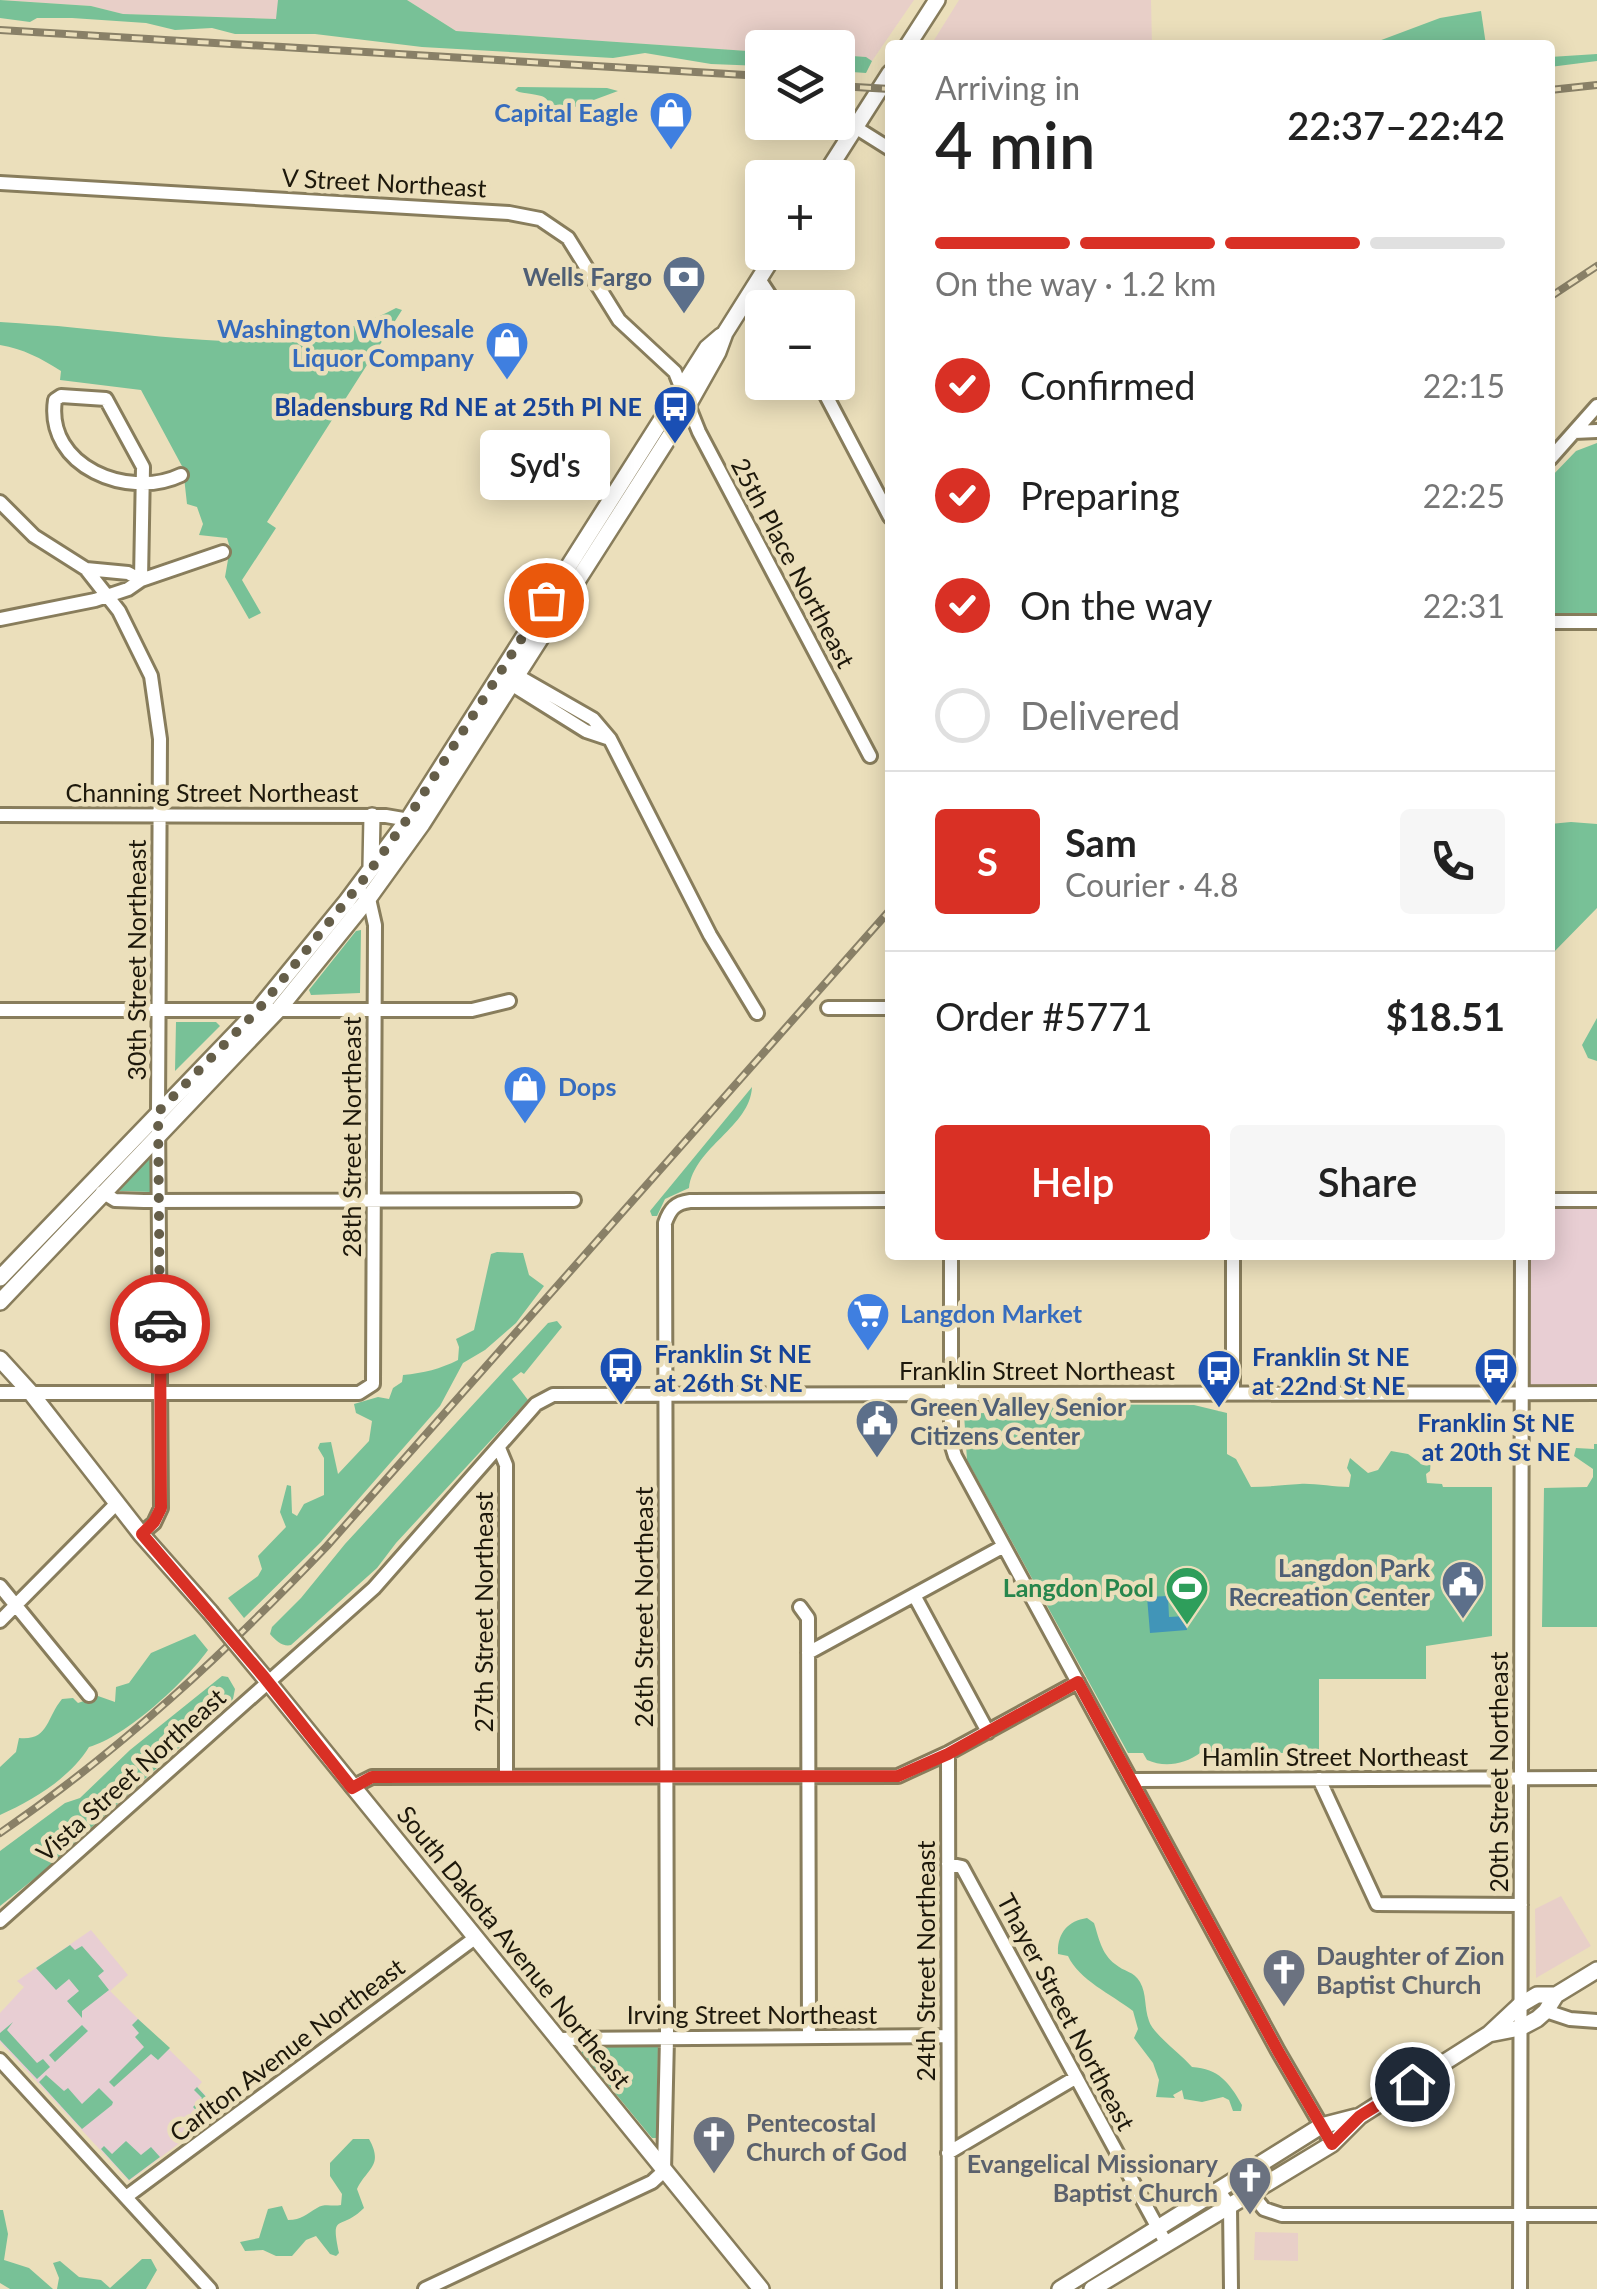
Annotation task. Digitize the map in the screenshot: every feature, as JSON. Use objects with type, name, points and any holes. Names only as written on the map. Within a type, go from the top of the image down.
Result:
[{"type":"main road","points":[[911,40],[937,0]]},
{"type":"main road","points":[[835,160],[885,81]]},
{"type":"main road","points":[[588,549],[688,406],[718,352],[724,333],[765,270]]},
{"type":"main road","points":[[0,1302],[278,1010],[415,821],[588,549],[681,389],[707,348],[724,333]]},
{"type":"main road","points":[[0,1278],[258,1010],[362,893],[371,870],[372,816]]},
{"type":"main road","points":[[371,870],[415,821]]},
{"type":"main road","name":"South Dakota Avenue Northeast","points":[[0,1359],[116,1504],[267,1680],[761,2289]]},
{"type":"main road","points":[[1489,2034],[1520,2028],[1546,2012],[1556,1995],[1597,1970]]},
{"type":"main road","points":[[1092,2289],[1332,2144],[1360,2116],[1489,2034],[1520,2005],[1538,1995],[1556,1995]]},
{"type":"main road","points":[[1060,2289],[1321,2126],[1360,2116]]},
{"type":"street","points":[[856,127],[885,146]]},
{"type":"street","name":"V Street Northeast","points":[[0,183],[532,217],[568,238],[614,314],[670,366],[681,389]]},
{"type":"street","points":[[759,279],[766,290]]},
{"type":"street","name":"25th Place Northeast","points":[[681,389],[870,756]]},
{"type":"street","points":[[141,580],[141,485],[143,466],[106,398],[58,398],[54,404],[58,428],[74,456],[100,476],[141,485],[181,475]]},
{"type":"street","points":[[828,400],[885,509]]},
{"type":"street","points":[[1555,453],[1597,406]]},
{"type":"street","points":[[1574,432],[1597,431]]},
{"type":"street","name":"30th Street Northeast","points":[[0,502],[34,536],[86,569],[128,627],[151,676],[160,732],[161,1508],[142,1534]]},
{"type":"street","points":[[0,619],[107,597],[141,580],[224,552]]},
{"type":"street","points":[[86,569],[128,573],[141,580]]},
{"type":"street","points":[[1555,622],[1597,622]]},
{"type":"street","points":[[507,676],[586,730],[610,739],[710,935],[757,1013]]},
{"type":"street","name":"Channing Street Northeast","points":[[0,816],[372,816],[415,821]]},
{"type":"street","name":"28th Street Northeast","points":[[160,1393],[359,1393],[367,1390],[375,1376],[375,920],[362,893]]},
{"type":"street","points":[[0,1010],[472,1010],[509,1001]]},
{"type":"street","points":[[828,1008],[885,1008]]},
{"type":"street","points":[[102,1192],[115,1200],[160,1201],[574,1200]]},
{"type":"street","name":"26th Street Northeast","points":[[664,2171],[665,1223],[676,1205],[690,1200],[885,1200]]},
{"type":"street","points":[[1555,1200],[1597,1200]]},
{"type":"street","points":[[951,1260],[952,1448],[1332,2144]]},
{"type":"street","points":[[1232,1393],[1233,1260]]},
{"type":"street","name":"20th Street Northeast","points":[[1520,2289],[1522,1260]]},
{"type":"street","points":[[0,1393],[160,1393]]},
{"type":"street","name":"Franklin Street Northeast","points":[[500,1448],[536,1404],[553,1395],[1597,1394]]},
{"type":"street","name":"Vista Street Northeast","points":[[0,1921],[374,1588],[500,1448]]},
{"type":"street","name":"27th Street Northeast","points":[[500,1448],[506,1465],[506,1778]]},
{"type":"street","points":[[0,1621],[116,1504]]},
{"type":"street","points":[[808,1653],[1004,1546]]},
{"type":"street","points":[[0,1586],[89,1695]]},
{"type":"street","points":[[914,1595],[988,1732]]},
{"type":"street","points":[[800,1607],[808,1618],[808,2037]]},
{"type":"street","points":[[352,1788],[372,1777],[898,1776],[948,1754],[1078,1682]]},
{"type":"street","name":"24th Street Northeast","points":[[948,1754],[949,2289]]},
{"type":"street","name":"Hamlin Street Northeast","points":[[1133,1780],[1597,1778]]},
{"type":"street","points":[[1320,1779],[1377,1904],[1521,1905]]},
{"type":"street","name":"Thayer Street Northeast","points":[[948,1864],[962,1868],[1166,2244]]},
{"type":"street","name":"Carlton Avenue Northeast","points":[[126,2197],[475,1938]]},
{"type":"street","points":[[1546,2012],[1597,2021]]},
{"type":"street","name":"Irving Street Northeast","points":[[557,2039],[948,2036]]},
{"type":"street","points":[[0,2061],[210,2289]]},
{"type":"street","points":[[948,2153],[1076,2078]]},
{"type":"street","points":[[426,2289],[652,2182],[664,2171]]},
{"type":"street","points":[[1219,2190],[1230,2207],[1231,2289]]},
{"type":"street","points":[[1251,2193],[1264,2209],[1282,2215],[1597,2214]]},
{"type":"shaded area","points":[[4,0],[278,0],[278,16],[276,19],[123,14],[91,6]]},
{"type":"shaded area","points":[[407,0],[914,0],[872,61],[855,56],[855,30],[745,30],[745,51],[456,31]]},
{"type":"shaded area","points":[[959,0],[1151,0],[1152,40],[934,40]]},
{"type":"shaded area","points":[[1555,1208],[1597,1208],[1597,1386],[1529,1386],[1528,1260],[1555,1260]]},
{"type":"shaded area","points":[[1561,1896],[1591,1946],[1536,1978],[1535,1909]]},
{"type":"shaded area","points":[[91,1930],[128,1975],[110,1991],[202,2082],[198,2087],[221,2112],[129,2181],[0,2042],[0,2013],[24,1987],[17,1981]]},
{"type":"shaded area","points":[[1255,2232],[1298,2233],[1298,2261],[1254,2260]]},
{"type":"green space","points":[[0,0],[91,6],[123,14],[276,19],[278,0],[407,0],[456,31],[745,51],[745,65],[645,53],[613,58],[422,47],[315,34],[235,34],[212,28],[175,30],[146,23],[72,18],[37,18],[30,22],[0,18]]},
{"type":"green space","points":[[1481,11],[1485,40],[1381,40],[1440,18]]},
{"type":"green space","points":[[1597,54],[1597,61],[1555,66],[1555,57]]},
{"type":"green space","points":[[855,56],[872,61],[866,73],[855,72]]},
{"type":"green space","points":[[518,87],[618,91],[572,108],[547,125],[546,98],[519,92],[515,90]]},
{"type":"green space","points":[[396,308],[402,310],[267,522],[276,528],[242,580],[261,613],[249,619],[225,577],[230,548],[227,538],[199,535],[203,524],[197,507],[187,504],[183,468],[141,390],[60,380],[61,371],[46,362],[0,345],[0,322],[198,340],[280,340],[320,335]]},
{"type":"green space","points":[[1597,443],[1597,616],[1555,616],[1555,473],[1576,451]]},
{"type":"green space","points":[[1555,824],[1597,824],[1597,908],[1555,951]]},
{"type":"green space","points":[[361,930],[360,993],[311,995],[309,990],[356,931]]},
{"type":"green space","points":[[1597,1018],[1597,1061],[1588,1058],[1582,1045]]},
{"type":"green space","points":[[176,1022],[216,1022],[220,1026],[175,1071]]},
{"type":"green space","points":[[752,1087],[742,1114],[701,1161],[689,1188],[665,1199],[657,1216],[652,1216],[650,1211]]},
{"type":"green space","points":[[148,1158],[153,1162],[151,1192],[120,1191],[120,1185]]},
{"type":"green space","points":[[523,1253],[529,1275],[544,1286],[516,1323],[463,1363],[440,1406],[321,1542],[244,1618],[228,1598],[258,1576],[262,1569],[258,1556],[286,1527],[280,1512],[287,1485],[291,1486],[292,1513],[297,1516],[304,1504],[324,1495],[320,1443],[331,1442],[338,1474],[369,1441],[372,1421],[356,1413],[354,1404],[378,1397],[389,1399],[403,1375],[458,1360],[456,1339],[474,1330],[491,1254]]},
{"type":"green space","points":[[557,1321],[562,1327],[524,1374],[512,1379],[528,1400],[377,1568],[291,1645],[275,1639],[270,1634],[272,1627],[345,1544],[548,1323]]},
{"type":"green space","points":[[1194,1405],[1227,1413],[1227,1454],[1236,1459],[1251,1487],[1349,1487],[1350,1458],[1368,1473],[1378,1470],[1391,1451],[1408,1454],[1419,1462],[1427,1453],[1431,1459],[1427,1483],[1443,1487],[1492,1487],[1492,1636],[1426,1646],[1426,1679],[1319,1679],[1319,1753],[1200,1753],[1168,1764],[1147,1760],[1143,1753],[1128,1753],[967,1460],[964,1414],[1004,1412],[1005,1407]]},
{"type":"green space","points":[[1594,1444],[1597,1627],[1542,1627],[1544,1488],[1587,1487],[1593,1469],[1574,1456],[1576,1448],[1594,1449]]},
{"type":"green space","points":[[195,1634],[208,1650],[170,1692],[120,1732],[89,1747],[49,1787],[0,1815],[0,1767],[16,1752],[19,1738],[42,1732],[62,1699],[73,1698],[78,1703],[98,1696],[115,1702],[116,1687],[129,1683],[151,1653]]},
{"type":"green space","points":[[222,1676],[228,1677],[235,1689],[233,1699],[0,1906],[0,1851],[65,1803],[80,1798],[130,1750]]},
{"type":"green space","points":[[1087,1918],[1094,1923],[1110,1960],[1140,1982],[1149,2021],[1156,2032],[1192,2067],[1222,2078],[1242,2105],[1241,2111],[1233,2111],[1229,2100],[1223,2097],[1202,2102],[1184,2099],[1182,2090],[1173,2095],[1175,2098],[1156,2097],[1159,2080],[1153,2063],[1134,2038],[1138,2029],[1133,2011],[1088,1979],[1068,1956],[1058,1954],[1065,1930]]},
{"type":"green space","points":[[70,1945],[75,1950],[82,1946],[104,1971],[98,1976],[109,1990],[82,2011],[82,2018],[67,2001],[79,1991],[69,1979],[56,1990],[36,1968]]},
{"type":"green space","points":[[138,2019],[170,2048],[158,2060],[151,2054],[114,2087],[109,2082],[144,2047],[135,2037],[139,2033],[132,2025]]},
{"type":"green space","points":[[13,2022],[7,2030],[37,2063],[43,2059],[50,2067],[37,2079],[0,2040],[0,2033]]},
{"type":"green space","points":[[82,2025],[88,2031],[55,2062],[49,2055]]},
{"type":"green space","points":[[581,2044],[658,2044],[657,2138],[652,2138],[582,2053]]},
{"type":"green space","points":[[46,2075],[64,2091],[68,2088],[82,2104],[99,2088],[112,2105],[82,2129],[39,2082]]},
{"type":"green space","points":[[197,2087],[220,2112],[207,2122],[193,2107],[202,2098],[194,2090]]},
{"type":"green space","points":[[353,2139],[369,2139],[375,2155],[357,2189],[364,2208],[337,2227],[339,2253],[330,2254],[316,2236],[306,2240],[292,2256],[245,2251],[240,2242],[259,2238],[268,2209],[282,2206],[288,2220],[320,2207],[341,2205],[342,2194],[330,2176],[330,2163]]},
{"type":"green space","points":[[126,2141],[141,2155],[151,2147],[160,2157],[129,2180],[101,2149],[104,2146],[112,2154]]},
{"type":"green space","points":[[3,2210],[8,2234],[4,2260],[29,2268],[53,2289],[10,2289],[0,2283]]},
{"type":"green space","points":[[142,2259],[151,2259],[157,2270],[146,2289],[57,2289],[59,2278],[53,2263],[60,2261],[79,2277],[101,2280],[110,2288]]},
{"type":"water","points":[[1168,1596],[1169,1617],[1186,1616],[1187,1630],[1150,1633],[1147,1597]]},
{"type":"railway","points":[[0,30],[745,75]]},
{"type":"railway","points":[[1555,89],[1597,85]]},
{"type":"railway","points":[[855,87],[885,89]]},
{"type":"railway","points":[[1555,294],[1597,266]]},
{"type":"railway","points":[[0,1833],[130,1734],[250,1624],[327,1546],[885,916]]},
{"type":"way so far","points":[[160,1324],[158,1112],[258,1010],[364,879],[408,818],[546,600]]},
{"type":"place","name":"Capital Eagle","points":[[671,151]]},
{"type":"place","name":"Wells Fargo","points":[[684,315]]},
{"type":"place","name":"Washington Wholesale Liquor Company","points":[[507,381]]},
{"type":"place","name":"Bladensburg Rd NE at 25th Pl NE","points":[[675,445]]},
{"type":"place","name":"Syd's","points":[[546,600]]},
{"type":"place","name":"Dops","points":[[525,1125]]},
{"type":"place","name":"Langdon Market","points":[[868,1352]]},
{"type":"place","name":"Franklin St NE at 26th St NE","points":[[621,1406]]},
{"type":"place","name":"Franklin St NE at 20th St NE","points":[[1496,1407]]},
{"type":"place","name":"Franklin St NE at 22nd St NE","points":[[1219,1409]]},
{"type":"place","name":"Green Valley Senior Citizens Center","points":[[877,1459]]},
{"type":"place","name":"Langdon Park Recreation Center","points":[[1463,1620]]},
{"type":"place","name":"Langdon Pool","points":[[1187,1626]]},
{"type":"place","name":"Daughter of Zion Baptist Church","points":[[1284,2008]]},
{"type":"place","name":"Pentecostal Church of God","points":[[714,2175]]},
{"type":"place","name":"Evangelical Missionary Baptist Church","points":[[1250,2216]]},
{"type":"route","points":[[160,1324],[161,1508],[142,1534],[352,1788],[372,1777],[898,1776],[948,1754],[1078,1682],[1332,2144],[1360,2116],[1412,2084]]}]
